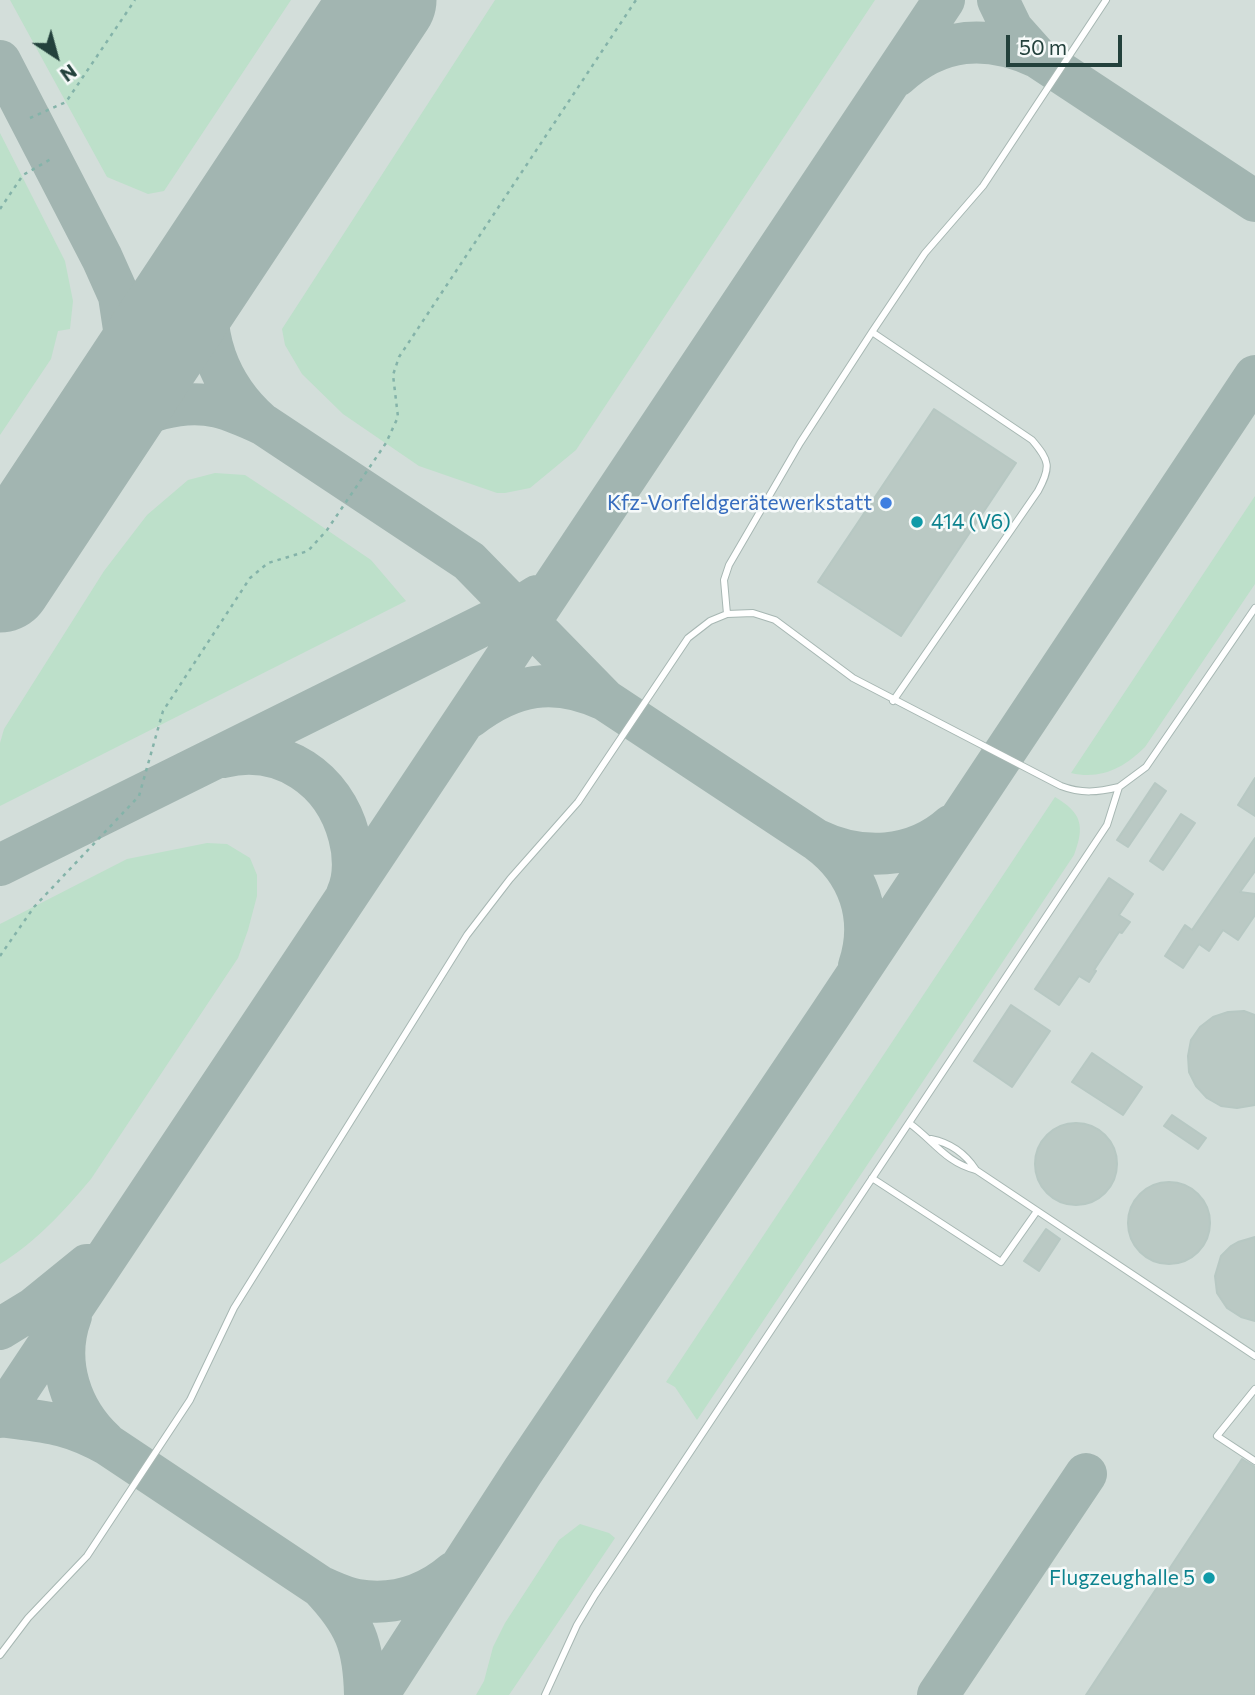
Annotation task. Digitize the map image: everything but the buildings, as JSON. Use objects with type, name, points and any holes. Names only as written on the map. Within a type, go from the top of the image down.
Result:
[{"type":"lane","points":[[727,614],[724,580],[729,565],[800,443],[925,253],[983,186],[1106,0]]},
{"type":"lane","points":[[872,332],[1032,440],[1044,454],[1047,464],[1046,475],[1038,491],[894,701]]},
{"type":"lane","points":[[0,1655],[28,1618],[87,1556],[190,1400],[234,1308],[467,935],[510,878],[578,802],[688,638],[710,621],[727,614],[753,613],[775,620],[835,667],[894,701],[1061,786],[1082,792],[1094,792],[1119,787],[1146,767],[1255,608]]},
{"type":"lane","points":[[545,1695],[577,1625],[595,1595],[1107,825],[1119,787]]},
{"type":"lane","points":[[909,1123],[930,1138],[944,1142],[968,1157],[976,1170]]},
{"type":"lane","points":[[930,1138],[938,1151],[961,1167],[976,1170],[1255,1356]]},
{"type":"lane","points":[[872,1178],[1001,1262],[1037,1211]]},
{"type":"lane","points":[[1255,1390],[1217,1436],[1255,1461]]},
{"type":"path","points":[[30,118],[66,102],[135,0]]},
{"type":"path","points":[[0,956],[34,907],[139,796],[163,711],[250,578],[268,563],[308,551],[327,530],[386,443],[398,416],[393,374],[399,357],[636,0]]},
{"type":"path","points":[[0,209],[23,175],[51,159]]},
{"type":"shaded area","points":[[0,0],[1255,0],[1255,1695],[0,1695]]},
{"type":"green space","points":[[10,0],[291,0],[164,191],[148,194],[107,177]]},
{"type":"green space","points":[[495,0],[875,0],[576,450],[530,488],[505,493],[497,493],[419,466],[343,414],[302,374],[285,345],[282,329]]},
{"type":"green space","points":[[0,133],[65,261],[73,301],[70,329],[58,331],[51,359],[0,435]]},
{"type":"green space","points":[[215,473],[245,475],[289,504],[371,560],[406,601],[0,806],[0,743],[4,729],[104,571],[147,515],[188,480]]},
{"type":"green space","points":[[1255,496],[1255,584],[1145,747],[1129,761],[1111,770],[1092,775],[1071,773]]},
{"type":"green space","points":[[1055,797],[1071,809],[1079,821],[1079,836],[1074,855],[697,1420],[675,1387],[666,1382]]},
{"type":"green space","points":[[207,843],[227,844],[250,858],[257,875],[257,896],[238,958],[91,1179],[37,1236],[0,1264],[0,924],[127,859]]},
{"type":"green space","points":[[580,1524],[609,1533],[615,1538],[509,1695],[476,1695],[484,1681],[493,1647],[505,1623],[559,1540]]},
{"type":"taxiway","points":[[0,1417],[944,0]]},
{"type":"taxiway","points":[[998,0],[1012,29],[1037,57]]},
{"type":"taxiway","points":[[897,76],[930,53],[964,43],[1000,45],[1018,50],[1037,57],[1255,201]]},
{"type":"taxiway","points":[[0,61],[119,296],[124,329],[124,358],[115,395],[93,440]]},
{"type":"taxiway","points":[[244,210],[215,269],[208,298],[208,318],[210,338],[223,375],[246,408],[261,423]]},
{"type":"taxiway","points":[[378,1695],[523,1471],[1255,376]]},
{"type":"taxiway","points":[[68,476],[110,433],[147,413],[190,404],[218,407],[241,415],[264,425],[469,561],[605,700],[815,839],[850,851],[886,853],[920,845],[937,837],[952,825]]},
{"type":"taxiway","points":[[0,608],[60,490]]},
{"type":"taxiway","points":[[0,865],[516,609],[537,596]]},
{"type":"taxiway","points":[[470,717],[502,697],[534,687],[568,688],[605,700]]},
{"type":"taxiway","points":[[223,757],[265,755],[285,761],[318,782],[342,816],[349,836],[353,865],[347,894]]},
{"type":"taxiway","points":[[818,841],[844,866],[860,897],[865,930],[859,966]]},
{"type":"taxiway","points":[[0,1329],[34,1308],[87,1265]]},
{"type":"taxiway","points":[[71,1316],[64,1351],[69,1385],[83,1416],[105,1442]]},
{"type":"taxiway","points":[[0,1416],[68,1427],[93,1437],[321,1587],[350,1624],[360,1648],[365,1695]]},
{"type":"taxiway","points":[[938,1695],[1086,1474]]},
{"type":"taxiway","points":[[321,1587],[352,1599],[396,1600],[421,1593],[454,1572]]},
{"type":"runway","points":[[0,580],[384,0]]},
{"type":"place","name":"Kfz-Vorfeldgerätewerkstatt","points":[[886,503]]},
{"type":"place","name":"414 (V6)","points":[[917,522]]},
{"type":"place","name":"Flugzeughalle 5","points":[[1209,1578]]}]
